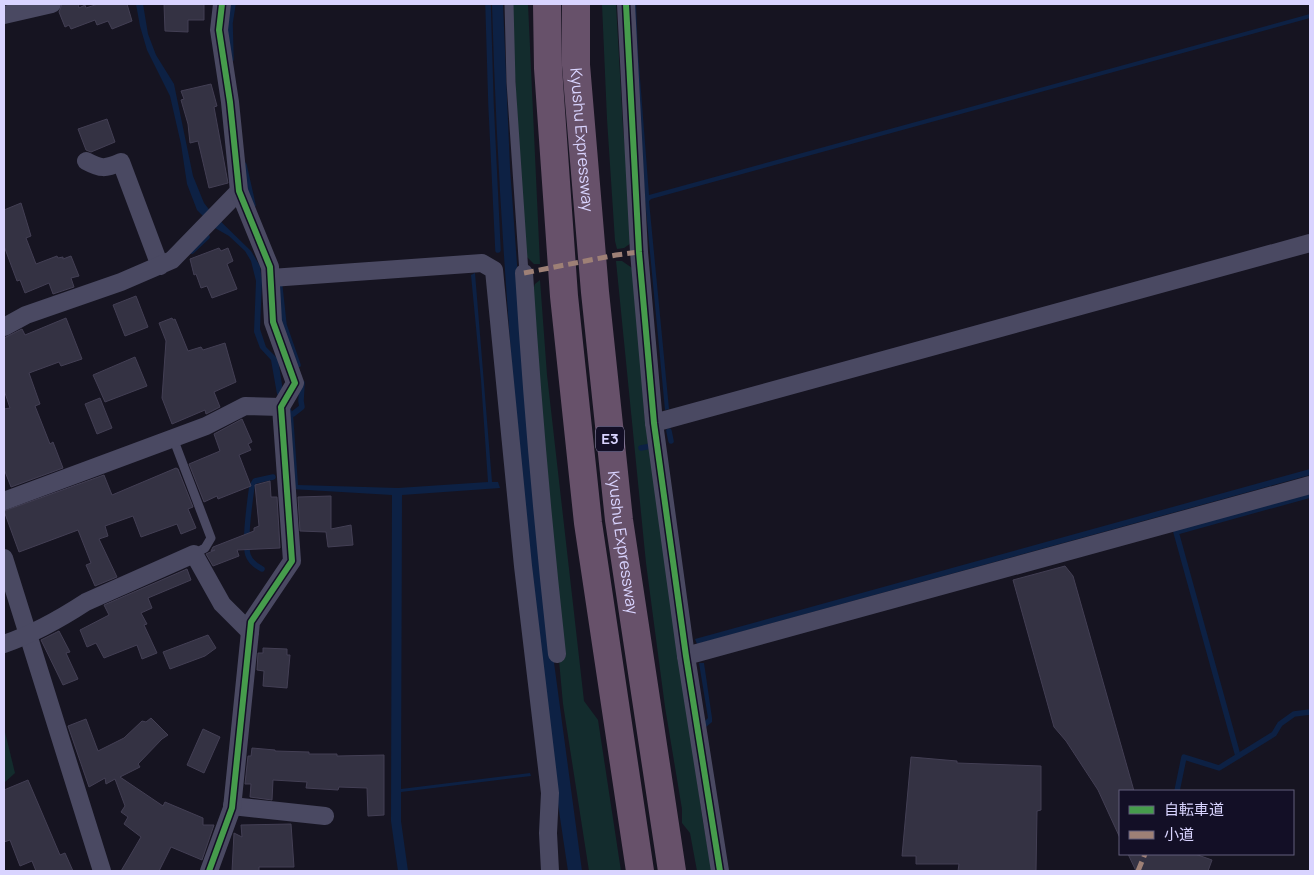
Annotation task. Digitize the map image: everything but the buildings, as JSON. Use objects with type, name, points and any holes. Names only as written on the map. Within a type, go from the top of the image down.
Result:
[{"type":"highway","name":"Kyushu Expressway","points":[[547,4],[548,68],[564,296],[588,523],[640,871]]},
{"type":"highway","name":"Kyushu Expressway","points":[[576,4],[577,84],[595,292],[619,520],[672,871]]},
{"type":"street","points":[[4,15],[52,4]]},
{"type":"street","points":[[209,871],[232,806],[252,622],[292,561],[281,407],[295,383],[273,322],[270,267],[239,191],[230,102],[219,30],[222,4]]},
{"type":"street","points":[[626,4],[639,252],[654,423],[686,656],[720,871]]},
{"type":"street","points":[[86,161],[98,168],[108,167],[121,162],[160,266]]},
{"type":"street","points":[[4,327],[26,315],[121,282],[172,260],[239,191]]},
{"type":"street","points":[[654,423],[1310,243]]},
{"type":"street","points":[[270,278],[482,263],[494,270],[523,566],[550,793],[548,833],[550,871]]},
{"type":"street","points":[[524,274],[543,525],[557,654]]},
{"type":"street","points":[[4,501],[206,426],[245,406],[281,407]]},
{"type":"street","points":[[686,656],[1310,485]]},
{"type":"street","points":[[4,644],[27,636],[86,602],[194,554],[222,604],[250,632]]},
{"type":"street","points":[[4,558],[102,871]]},
{"type":"street","points":[[232,806],[325,816]]},
{"type":"lane","points":[[509,4],[524,274]]},
{"type":"lane","points":[[173,438],[210,538],[205,548],[194,554]]},
{"type":"green space","points":[[511,4],[528,4],[540,264],[534,264],[525,255]]},
{"type":"green space","points":[[602,4],[616,4],[623,128],[634,241],[624,248],[617,249],[607,119]]},
{"type":"green space","points":[[616,261],[622,261],[635,270],[644,412],[703,822],[712,871],[697,871],[690,833],[682,823],[682,809],[665,707],[646,563]]},
{"type":"green space","points":[[540,280],[547,375],[584,701],[598,720],[621,871],[589,871],[563,704],[547,529],[531,296],[535,284]]},
{"type":"green space","points":[[4,728],[15,773],[4,783]]},
{"type":"water","points":[[136,4],[143,4],[148,34],[156,55],[174,84],[193,176],[204,203],[251,251],[260,266],[262,281],[260,329],[266,347],[278,359],[283,391],[293,414],[298,485],[398,488],[488,482],[471,275],[475,273],[492,482],[498,482],[500,488],[402,495],[401,789],[530,773],[531,776],[401,792],[401,821],[408,871],[398,871],[391,821],[392,495],[291,489],[287,409],[277,394],[271,360],[260,348],[254,332],[256,281],[251,261],[245,251],[229,236],[215,228],[197,210],[187,184],[181,144],[170,96],[147,50]]},
{"type":"water","points":[[492,4],[503,4],[510,168],[524,360],[553,655],[582,871],[568,871],[540,668],[520,463],[506,287]]},
{"type":"water","points":[[632,4],[636,4],[649,195],[1310,14],[1310,18],[651,199],[649,201],[669,409],[665,410],[645,200]]},
{"type":"water","points":[[1310,469],[1310,475],[697,644],[695,639]]},
{"type":"water","points":[[699,663],[704,663],[712,718],[712,722],[706,727],[703,723],[708,718]]},
{"type":"waterway","points":[[231,59],[230,23],[233,4]]},
{"type":"waterway","points":[[488,4],[498,250]]},
{"type":"waterway","points":[[244,165],[253,205]]},
{"type":"waterway","points":[[192,251],[207,237]]},
{"type":"waterway","points":[[279,279],[284,325],[298,365]]},
{"type":"waterway","points":[[293,414],[302,407],[302,383]]},
{"type":"waterway","points":[[669,431],[671,441]]},
{"type":"waterway","points":[[641,448],[651,446]]},
{"type":"waterway","points":[[262,569],[255,565],[248,555],[247,532],[250,501],[252,486],[255,481],[273,477]]},
{"type":"waterway","points":[[1238,756],[1176,532],[1310,495]]},
{"type":"waterway","points":[[1177,790],[1184,757],[1219,768],[1274,734],[1280,724],[1294,714],[1310,712]]},
{"type":"marked path","points":[[524,273],[639,252]]},
{"type":"marked path","points":[[1138,871],[1145,855]]},
{"type":"cycle path","points":[[209,871],[232,808],[251,622],[292,561],[281,407],[295,383],[273,322],[270,267],[239,191],[230,102],[219,30],[222,4]]},
{"type":"cycle path","points":[[626,4],[639,252],[654,423],[686,656],[720,871]]}]
